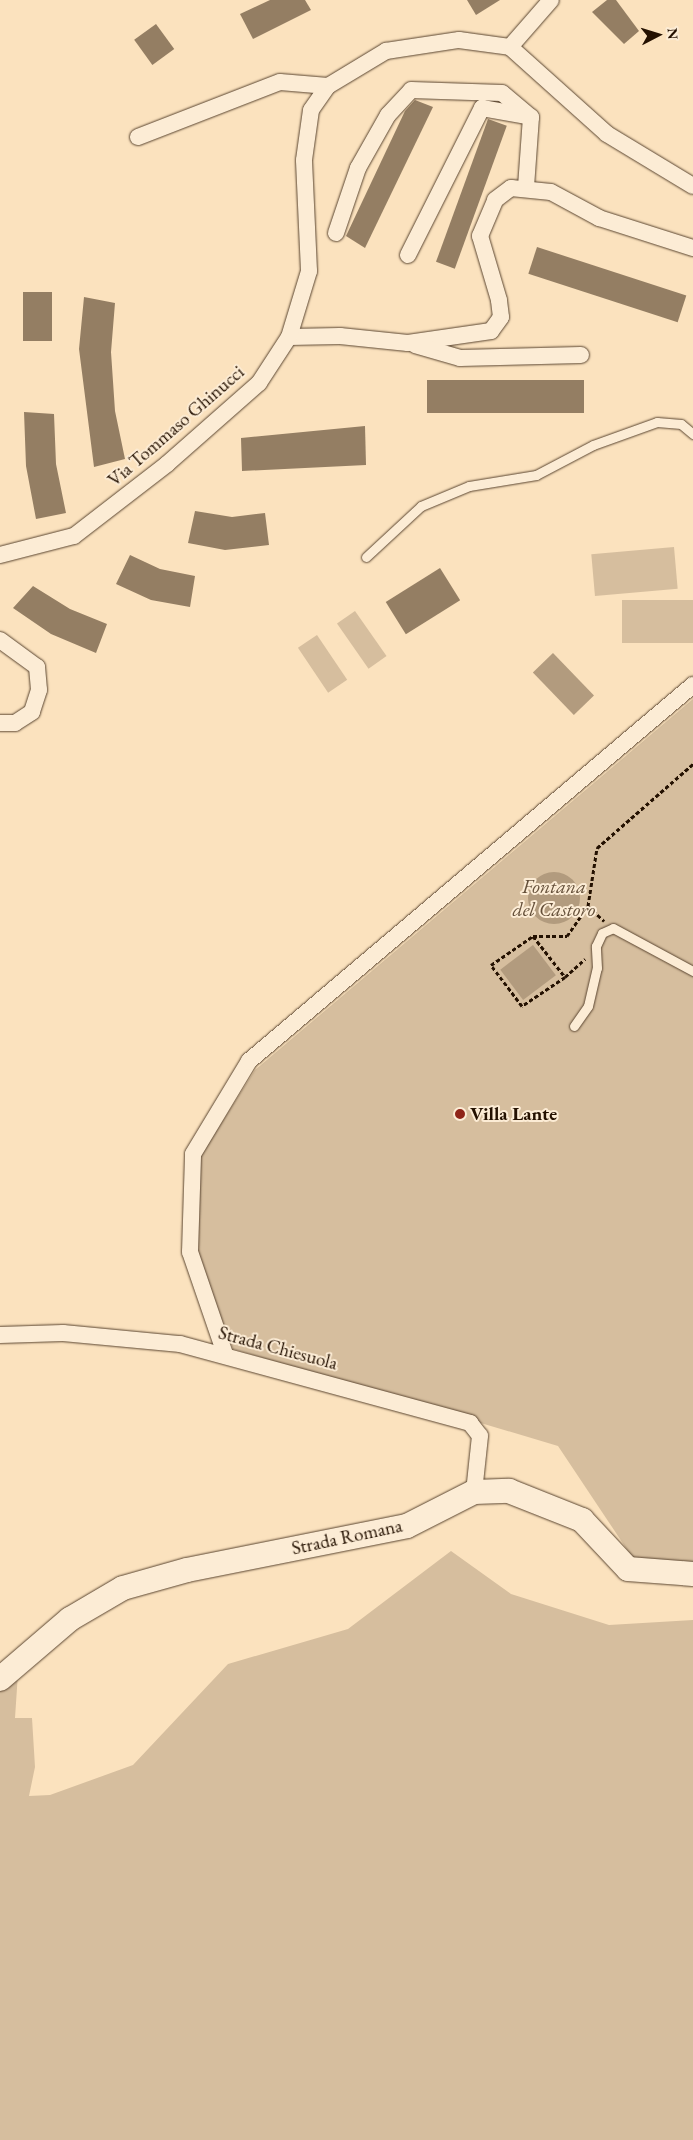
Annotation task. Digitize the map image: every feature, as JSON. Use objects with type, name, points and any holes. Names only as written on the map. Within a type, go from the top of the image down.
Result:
[{"type":"street","points":[[510,46],[551,0]]},
{"type":"street","points":[[138,137],[280,82],[328,86],[386,51],[459,40],[510,46],[607,134],[693,186]]},
{"type":"street","name":"Via Tommaso Ghinucci","points":[[0,555],[74,536],[167,464],[259,383],[289,338],[308,271],[304,160],[311,110],[328,86]]},
{"type":"street","points":[[336,233],[358,168],[388,115],[411,90],[502,93],[532,117]]},
{"type":"street","points":[[408,255],[482,108],[532,117]]},
{"type":"street","points":[[526,186],[532,117]]},
{"type":"street","points":[[408,343],[491,331],[501,317],[499,300],[480,236],[495,200],[511,188],[526,186],[551,192],[599,218],[693,248]]},
{"type":"street","points":[[289,338],[340,336],[408,343],[460,358],[582,355]]},
{"type":"street","points":[[0,640],[37,667],[39,690],[32,712],[15,723],[0,724]]},
{"type":"street","points":[[225,1354],[190,1252],[193,1154],[248,1061],[693,685]]},
{"type":"street","name":"Strada Chiesuola","points":[[0,1335],[63,1333],[180,1344],[225,1354],[470,1423],[480,1436],[474,1492]]},
{"type":"street","name":"Strada Romana","points":[[0,1678],[70,1619],[123,1588],[187,1570],[408,1526],[474,1492],[510,1491],[582,1520],[628,1569],[693,1574]]},
{"type":"lane","points":[[366,557],[421,506],[469,486],[536,475],[593,446],[657,422],[681,424],[693,434]]},
{"type":"lane","points":[[574,1026],[588,1006],[598,968],[596,946],[602,933],[612,928],[693,971]]},
{"type":"path","points":[[596,946],[565,977],[522,1006],[491,965],[533,936],[567,936],[588,906],[597,848],[693,764]]},
{"type":"path","points":[[588,906],[612,928]]},
{"type":"path","points":[[533,936],[565,977]]},
{"type":"shaded area","points":[[674,547],[678,589],[595,596],[591,554]]},
{"type":"shaded area","points":[[622,600],[693,600],[693,643],[622,643]]},
{"type":"shaded area","points":[[355,611],[387,656],[369,669],[337,624]]},
{"type":"shaded area","points":[[317,635],[347,680],[328,693],[298,648]]},
{"type":"shaded area","name":"Villa Lante","points":[[693,699],[693,1566],[638,1566],[558,1446],[233,1349],[195,1251],[199,1158],[255,1070]]},
{"type":"shaded area","points":[[451,1551],[511,1594],[609,1625],[693,1620],[693,2140],[0,2140],[0,1688],[18,1673],[15,1718],[32,1718],[35,1767],[29,1796],[50,1795],[133,1765],[228,1664],[348,1629]]},
{"type":"water","points":[[553,653],[594,695],[574,715],[533,672]]},
{"type":"water","name":"Fontana del Castoro","points":[[549,872],[559,872],[569,876],[576,883],[580,898],[576,913],[569,920],[559,924],[549,924],[539,920],[532,913],[528,903],[528,893],[532,883],[539,876]]},
{"type":"water","points":[[533,945],[556,975],[523,1000],[500,970]]},
{"type":"building","points":[[270,0],[305,0],[311,10],[253,39],[240,14]]},
{"type":"building","points":[[467,0],[500,0],[476,15]]},
{"type":"building","points":[[607,0],[616,0],[639,31],[624,44],[592,12]]},
{"type":"building","points":[[156,24],[174,49],[152,65],[134,40]]},
{"type":"building","points":[[415,100],[433,107],[365,248],[346,236],[405,111]]},
{"type":"building","points":[[488,119],[507,126],[455,269],[436,262]]},
{"type":"building","points":[[537,247],[686,296],[678,322],[528,274]]},
{"type":"building","points":[[23,292],[52,292],[52,341],[23,341]]},
{"type":"building","points":[[84,297],[115,303],[111,352],[115,411],[125,459],[94,467],[79,349]]},
{"type":"building","points":[[427,380],[584,380],[584,413],[427,413]]},
{"type":"building","points":[[24,412],[54,414],[56,464],[66,513],[36,519],[26,466]]},
{"type":"building","points":[[365,426],[366,465],[242,471],[241,438]]},
{"type":"building","points":[[195,511],[232,517],[265,513],[269,545],[225,550],[188,543]]},
{"type":"building","points":[[130,555],[160,569],[195,576],[190,607],[151,600],[116,584]]},
{"type":"building","points":[[440,568],[460,600],[406,634],[386,602]]},
{"type":"building","points":[[33,586],[70,609],[107,624],[96,653],[51,634],[13,608]]},
{"type":"place","name":"Villa Lante","points":[[460,1114]]}]
